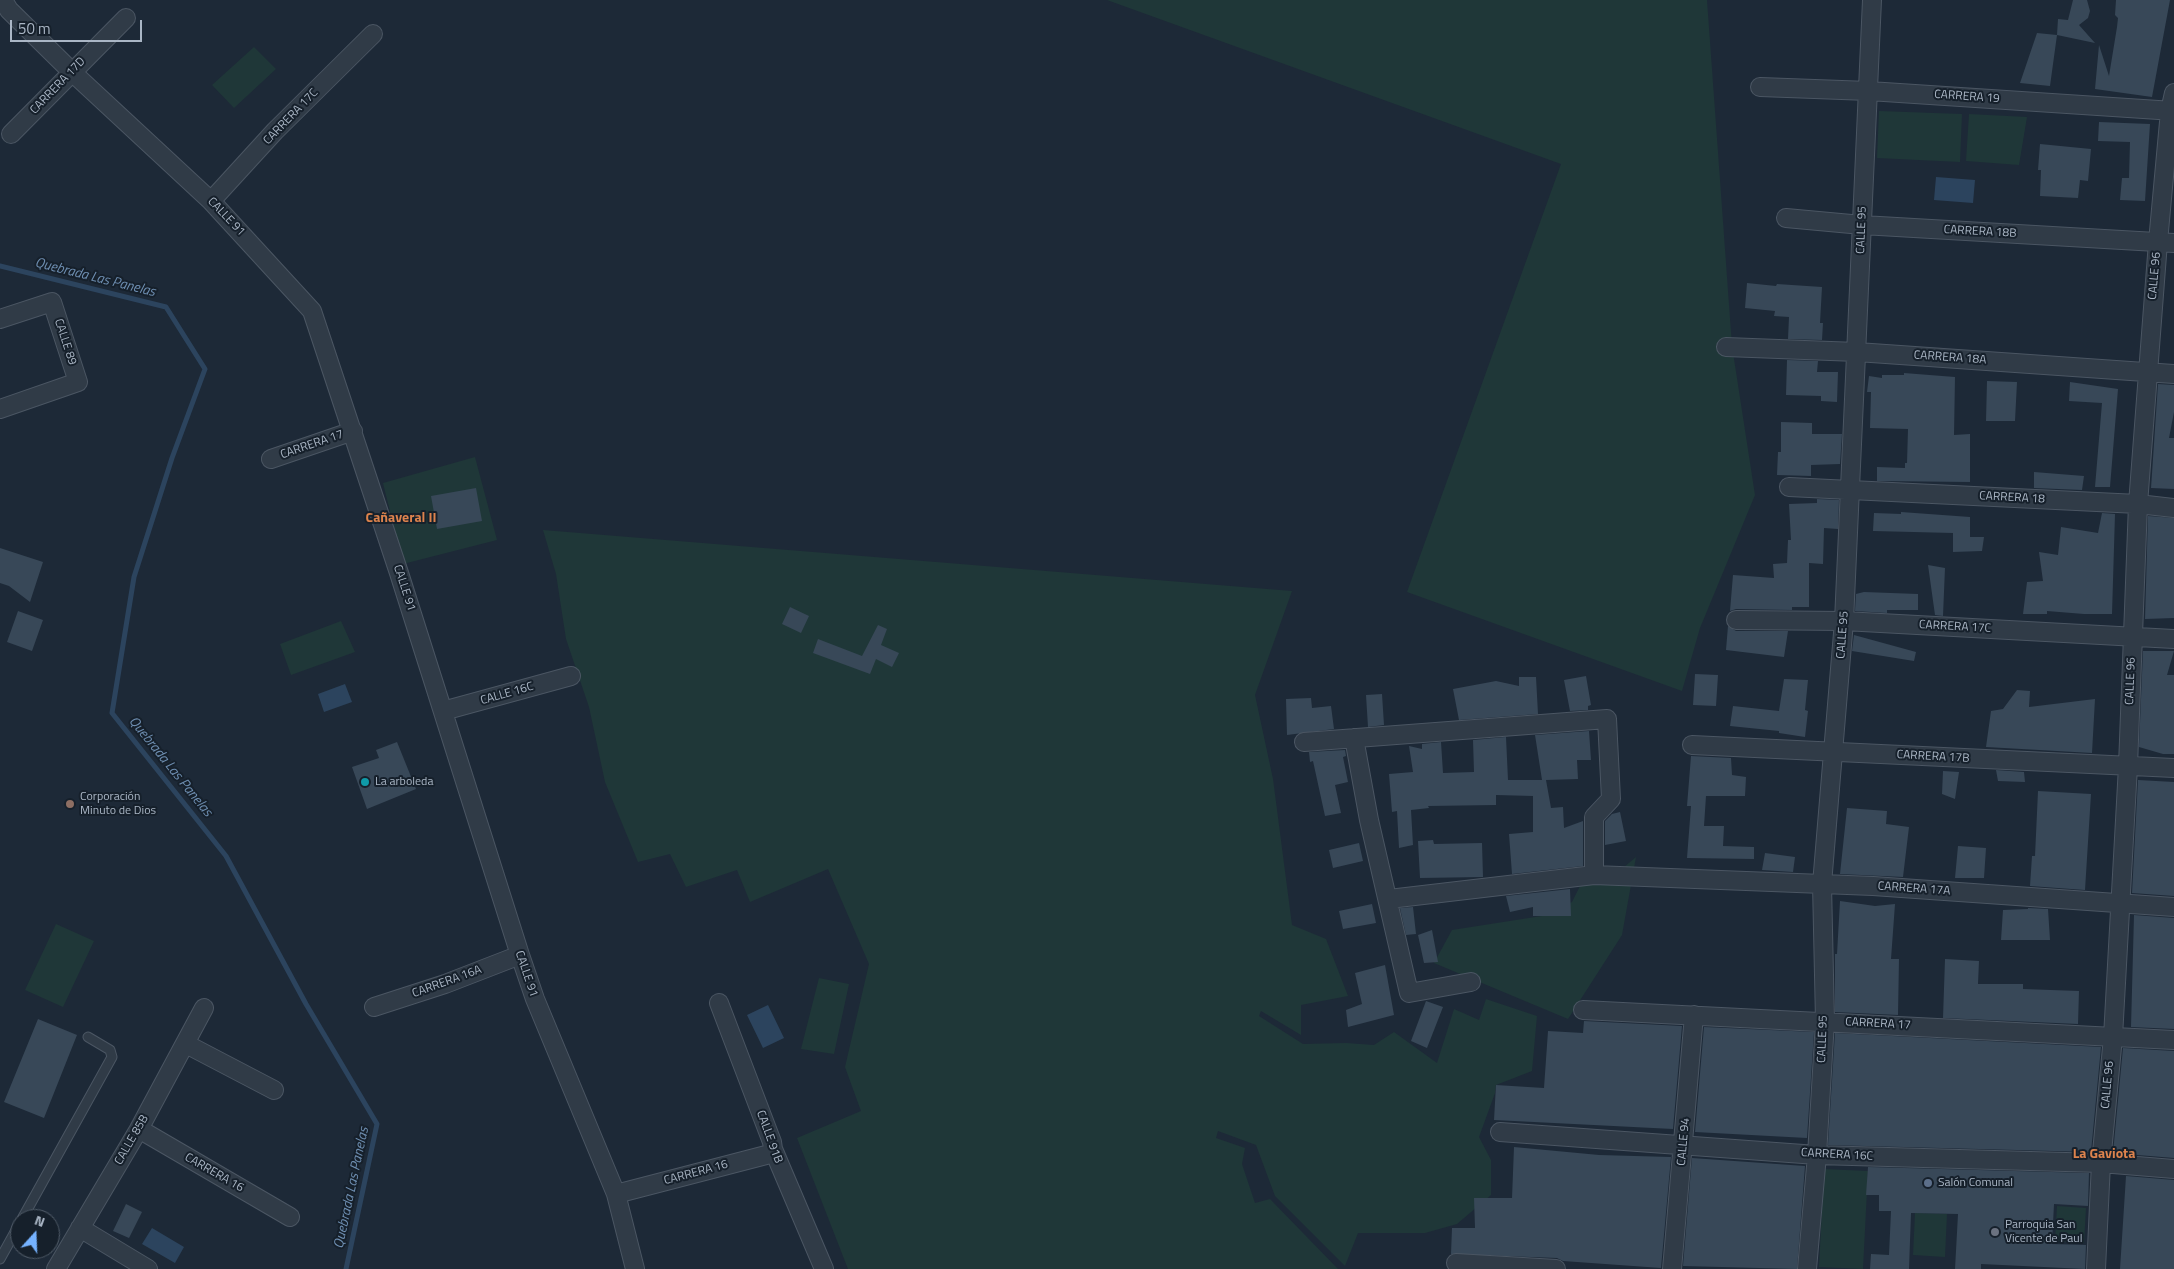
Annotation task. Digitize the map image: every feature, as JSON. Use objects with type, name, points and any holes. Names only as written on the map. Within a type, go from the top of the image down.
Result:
[{"type":"street","name":"CALLE 95","points":[[1808,1269],[1825,1021],[1822,884],[1844,621],[1872,0]]},
{"type":"street","name":"CALLE 91","points":[[6,5],[72,72],[211,201],[312,311],[535,1000],[616,1194],[635,1269]]},
{"type":"street","name":"CARRERA 17D","points":[[12,134],[126,18]]},
{"type":"street","name":"CARRERA 17C","points":[[211,201],[275,131],[373,34]]},
{"type":"street","name":"CARRERA 19","points":[[1760,87],[1869,91],[2172,111]]},
{"type":"street","name":"CALLE 96","points":[[2096,1269],[2101,1163],[2112,1038],[2128,766],[2138,504],[2148,370],[2166,243],[2174,93]]},
{"type":"street","name":"CARRERA 18B","points":[[1786,218],[1862,225],[2166,243]]},
{"type":"street","name":"CALLE 89","points":[[0,319],[52,302],[78,382],[0,409]]},
{"type":"street","name":"CARRERA 18A","points":[[1726,347],[1857,352],[2148,370],[2174,374]]},
{"type":"street","name":"CARRERA 17","points":[[270,459],[352,431]]},
{"type":"street","name":"CARRERA 18","points":[[1790,486],[2138,504],[2174,508]]},
{"type":"street","name":"CARRERA 17C","points":[[1736,620],[1844,621],[2174,639]]},
{"type":"street","name":"CALLE 16C","points":[[443,711],[570,676]]},
{"type":"street","points":[[1304,742],[1607,719],[1611,799],[1594,817],[1594,875]]},
{"type":"street","points":[[1354,738],[1369,820],[1389,899],[1409,993],[1471,982]]},
{"type":"street","name":"CARRERA 17B","points":[[1692,744],[1834,753],[2174,768]]},
{"type":"street","name":"CARRERA 17A","points":[[1389,899],[1594,875],[1822,884],[2174,907]]},
{"type":"street","name":"CARRERA 16A","points":[[374,1007],[445,984],[520,955]]},
{"type":"street","name":"CALLE 91B","points":[[718,1003],[772,1142],[773,1149],[824,1269]]},
{"type":"street","name":"CALLE 85B","points":[[56,1269],[139,1129],[204,1008]]},
{"type":"street","name":"CARRERA 17","points":[[1583,1010],[2174,1040]]},
{"type":"street","name":"CALLE 94","points":[[1672,1269],[1694,1015]]},
{"type":"street","points":[[186,1044],[274,1090]]},
{"type":"street","name":"CARRERA 16","points":[[139,1129],[290,1217]]},
{"type":"street","name":"CARRERA 16C","points":[[1500,1132],[1817,1155],[2101,1163],[2174,1169]]},
{"type":"street","name":"CARRERA 16","points":[[616,1194],[770,1154],[773,1149]]},
{"type":"street","points":[[80,1228],[148,1269]]},
{"type":"street","points":[[1456,1263],[1556,1269]]},
{"type":"lane","points":[[28,1209],[112,1057],[110,1050],[88,1037]]},
{"type":"lane","points":[[0,1259],[10,1241]]},
{"type":"green space","points":[[1107,0],[1707,0],[1732,346],[1755,495],[1700,628],[1682,691],[1407,592],[1561,164]]},
{"type":"green space","points":[[254,47],[276,69],[234,108],[212,85]]},
{"type":"green space","points":[[1879,111],[1962,114],[1960,162],[1877,158]]},
{"type":"green space","points":[[1969,114],[2027,117],[2019,165],[1966,161]]},
{"type":"green space","points":[[475,457],[497,540],[403,564],[383,483]]},
{"type":"green space","points":[[543,530],[1292,591],[1255,695],[1273,779],[1292,925],[1326,939],[1348,996],[1301,1005],[1301,1035],[1261,1011],[1259,1016],[1303,1044],[1346,1043],[1374,1045],[1394,1032],[1437,1063],[1454,1009],[1479,1020],[1486,999],[1537,1016],[1532,1071],[1496,1085],[1495,1093],[1479,1137],[1491,1160],[1491,1195],[1457,1224],[1425,1233],[1358,1233],[1345,1266],[1275,1196],[1256,1145],[1218,1131],[1216,1138],[1245,1148],[1242,1164],[1255,1203],[1270,1199],[1338,1269],[848,1269],[797,1138],[861,1111],[845,1067],[869,964],[828,869],[750,902],[737,870],[686,887],[670,854],[638,862],[605,782],[589,707],[566,639],[556,574]]},
{"type":"green space","points":[[341,621],[355,652],[291,675],[280,644]]},
{"type":"green space","points":[[1636,857],[1622,935],[1568,1019],[1434,963],[1452,930],[1548,915],[1572,902],[1582,882],[1610,879]]},
{"type":"green space","points":[[56,924],[94,941],[63,1007],[25,990]]},
{"type":"green space","points":[[819,978],[849,984],[834,1054],[801,1049]]},
{"type":"green space","points":[[1824,1169],[1868,1171],[1863,1269],[1819,1267]]},
{"type":"green space","points":[[2057,1206],[2086,1208],[2084,1243],[2055,1241]]},
{"type":"green space","points":[[1915,1213],[1947,1214],[1945,1257],[1913,1255]]},
{"type":"water","points":[[1936,177],[1975,180],[1973,203],[1934,200]]},
{"type":"water","points":[[345,684],[352,702],[324,712],[318,694]]},
{"type":"water","points":[[768,1005],[784,1038],[763,1048],[747,1015]]},
{"type":"water","points":[[152,1228],[184,1247],[175,1263],[142,1244]]},
{"type":"building","points":[[2073,0],[2087,0],[2090,11],[2088,18],[2079,25],[2095,43],[2057,35],[2058,19],[2068,20]]},
{"type":"building","points":[[2116,0],[2170,0],[2152,97],[2095,89],[2099,45],[2109,76],[2118,18],[2115,15]]},
{"type":"building","points":[[2037,33],[2057,35],[2050,86],[2020,83]]},
{"type":"building","points":[[2099,122],[2150,124],[2145,201],[2120,200],[2122,178],[2129,178],[2130,142],[2098,141]]},
{"type":"building","points":[[2040,144],[2091,149],[2088,181],[2080,180],[2078,198],[2040,196],[2041,170],[2038,170]]},
{"type":"building","points":[[1747,283],[1822,287],[1820,323],[1823,323],[1822,340],[1788,339],[1789,317],[1774,316],[1775,311],[1745,308]]},
{"type":"building","points":[[1787,360],[1818,361],[1817,372],[1838,372],[1837,402],[1821,401],[1821,396],[1786,395]]},
{"type":"building","points":[[1904,373],[1955,377],[1954,435],[1970,434],[1970,482],[1877,481],[1877,467],[1905,468],[1905,463],[1907,463],[1908,429],[1870,428],[1871,392],[1867,392],[1869,376],[1882,378],[1882,375],[1904,375]]},
{"type":"building","points":[[1987,381],[2017,382],[2015,421],[1986,421]]},
{"type":"building","points":[[2070,382],[2118,389],[2110,487],[2095,487],[2102,403],[2069,401]]},
{"type":"building","points":[[2158,384],[2174,385],[2174,412],[2169,438],[2174,438],[2174,489],[2151,488]]},
{"type":"building","points":[[1781,422],[1812,423],[1812,434],[1842,434],[1840,464],[1811,465],[1811,476],[1777,475],[1778,452],[1781,452]]},
{"type":"building","points":[[2034,472],[2084,476],[2082,490],[2034,488]]},
{"type":"building","points":[[476,488],[482,521],[437,529],[431,496]]},
{"type":"building","points":[[1817,499],[1839,500],[1838,529],[1824,528],[1823,564],[1809,563],[1809,607],[1792,607],[1792,610],[1736,609],[1730,611],[1733,575],[1774,578],[1773,564],[1787,563],[1788,540],[1791,540],[1789,504],[1817,503]]},
{"type":"building","points":[[1901,512],[1970,517],[1970,537],[1984,537],[1982,551],[1953,552],[1953,533],[1873,531],[1874,513],[1901,514]]},
{"type":"building","points":[[2102,513],[2115,514],[2112,614],[2047,611],[2047,614],[2023,614],[2027,582],[2043,581],[2039,552],[2058,555],[2061,527],[2098,533]]},
{"type":"building","points":[[2148,516],[2174,518],[2174,618],[2145,619]]},
{"type":"building","points":[[0,548],[43,562],[30,602],[9,586],[0,583]]},
{"type":"building","points":[[1928,565],[1945,568],[1943,616],[1935,615]]},
{"type":"building","points":[[1864,592],[1918,594],[1918,610],[1887,610],[1887,613],[1855,611],[1856,594]]},
{"type":"building","points":[[790,607],[809,616],[801,633],[782,624]]},
{"type":"building","points":[[18,611],[43,620],[32,651],[7,642]]},
{"type":"building","points":[[878,625],[887,629],[881,645],[899,653],[892,667],[876,659],[870,674],[813,653],[818,639],[862,656]]},
{"type":"building","points":[[1728,626],[1736,631],[1788,631],[1784,657],[1726,650]]},
{"type":"building","points":[[1854,635],[1916,652],[1914,661],[1852,651]]},
{"type":"building","points":[[2143,651],[2174,651],[2167,675],[2174,675],[2174,754],[2163,754],[2139,747]]},
{"type":"building","points":[[1695,674],[1718,675],[1716,706],[1693,705]]},
{"type":"building","points":[[1586,676],[1591,705],[1588,706],[1588,710],[1570,711],[1564,680]]},
{"type":"building","points":[[1519,677],[1536,677],[1538,714],[1459,720],[1453,689],[1496,681],[1519,686]]},
{"type":"building","points":[[1784,679],[1808,680],[1805,710],[1808,711],[1805,737],[1779,733],[1779,731],[1730,726],[1733,706],[1779,711]]},
{"type":"building","points":[[2017,690],[2030,691],[2029,707],[2095,699],[2092,753],[1986,747],[1991,711],[2003,709]]},
{"type":"building","points":[[1382,694],[1384,725],[1368,727],[1366,695]]},
{"type":"building","points":[[1311,698],[1312,708],[1331,706],[1334,729],[1287,735],[1286,699]]},
{"type":"building","points":[[1589,731],[1591,760],[1577,760],[1578,779],[1546,780],[1551,808],[1563,807],[1564,828],[1583,821],[1583,866],[1512,874],[1509,834],[1533,832],[1533,796],[1496,795],[1496,805],[1428,806],[1429,808],[1411,810],[1413,845],[1399,848],[1397,811],[1392,812],[1389,774],[1413,772],[1409,746],[1422,749],[1422,744],[1441,742],[1443,773],[1474,772],[1473,740],[1506,737],[1508,780],[1542,780],[1535,735]]},
{"type":"building","points":[[397,742],[416,789],[367,809],[352,767],[379,758],[376,750]]},
{"type":"building","points":[[1345,750],[1346,756],[1343,757],[1348,782],[1335,785],[1341,813],[1325,816],[1313,761],[1310,762],[1309,752]]},
{"type":"building","points":[[1691,756],[1731,758],[1732,775],[1746,777],[1745,796],[1706,796],[1704,826],[1724,826],[1723,846],[1754,847],[1754,859],[1687,858],[1691,806],[1687,806]]},
{"type":"building","points":[[1996,770],[2024,772],[2025,782],[1998,781]]},
{"type":"building","points":[[1943,771],[1959,772],[1955,799],[1942,794]]},
{"type":"building","points":[[2138,780],[2174,782],[2174,896],[2132,893]]},
{"type":"building","points":[[2038,791],[2091,794],[2085,890],[2030,886],[2032,856],[2035,856]]},
{"type":"building","points":[[1847,808],[1887,811],[1886,824],[1909,827],[1903,877],[1840,874]]},
{"type":"building","points":[[1620,812],[1626,841],[1605,845],[1605,821],[1612,814]]},
{"type":"building","points":[[1433,840],[1434,844],[1482,843],[1483,877],[1420,878],[1418,841]]},
{"type":"building","points":[[1359,843],[1363,861],[1333,868],[1329,850]]},
{"type":"building","points":[[1958,846],[1986,848],[1984,878],[1955,878]]},
{"type":"building","points":[[1765,853],[1795,857],[1793,872],[1762,870]]},
{"type":"building","points":[[1570,889],[1571,916],[1533,916],[1533,907],[1510,912],[1506,896]]},
{"type":"building","points":[[1840,901],[1875,906],[1895,904],[1891,959],[1899,959],[1898,1015],[1835,1012],[1835,954],[1837,954]]},
{"type":"building","points":[[1372,904],[1376,923],[1343,929],[1339,911]]},
{"type":"building","points":[[1413,907],[1416,934],[1406,935],[1400,908]]},
{"type":"building","points":[[2048,909],[2050,940],[2001,940],[2003,910]]},
{"type":"building","points":[[2134,915],[2174,918],[2174,1029],[2131,1027]]},
{"type":"building","points":[[1432,930],[1438,962],[1424,963],[1418,935]]},
{"type":"building","points":[[1945,959],[1979,961],[1978,984],[2023,984],[2023,989],[2079,991],[2078,1024],[1943,1018]]},
{"type":"building","points":[[1385,965],[1394,1015],[1348,1027],[1346,1010],[1362,1004],[1355,973]]},
{"type":"building","points":[[1426,1001],[1443,1007],[1427,1048],[1411,1041]]},
{"type":"building","points":[[38,1019],[77,1035],[44,1118],[4,1102]]},
{"type":"building","points":[[1584,1021],[1682,1026],[1673,1129],[1494,1120],[1496,1085],[1544,1088],[1548,1031],[1583,1033]]},
{"type":"building","points":[[1704,1027],[1814,1032],[1807,1138],[1695,1132]]},
{"type":"building","points":[[1835,1033],[2101,1047],[2091,1152],[1828,1145]]},
{"type":"building","points":[[2123,1048],[2174,1051],[2174,1158],[2113,1153]]},
{"type":"building","points":[[1514,1147],[1599,1155],[1671,1157],[1661,1268],[1563,1261],[1557,1258],[1451,1254],[1452,1228],[1475,1228],[1474,1198],[1512,1198]]},
{"type":"building","points":[[1692,1158],[1805,1166],[1797,1269],[1683,1266]]},
{"type":"building","points":[[1868,1167],[2089,1173],[2088,1206],[2054,1204],[2052,1244],[2086,1245],[2085,1269],[1981,1264],[1981,1269],[1955,1269],[1958,1214],[1911,1213],[1909,1269],[1870,1269],[1871,1254],[1889,1255],[1891,1211],[1879,1211],[1879,1195],[1866,1195]]},
{"type":"building","points":[[2126,1176],[2174,1180],[2174,1269],[2120,1269]]},
{"type":"building","points":[[126,1204],[142,1212],[129,1238],[113,1231]]},
{"type":"waterway","name":"Quebrada Las Panelas","points":[[0,266],[166,307],[205,369],[172,458],[134,577],[112,713],[226,856],[306,1004],[377,1124],[346,1269]]},
{"type":"place","name":"La arboleda","points":[[365,782]]},
{"type":"place","name":"Corporación Minuto de Dios","points":[[70,804]]},
{"type":"place","name":"Salón Comunal","points":[[1928,1183]]},
{"type":"place","name":"Parroquia San Vicente de Paul","points":[[1995,1232]]},
{"type":"district","name":"Cañaveral II","points":[[401,519]]},
{"type":"district","name":"La Gaviota","points":[[2104,1155]]}]
